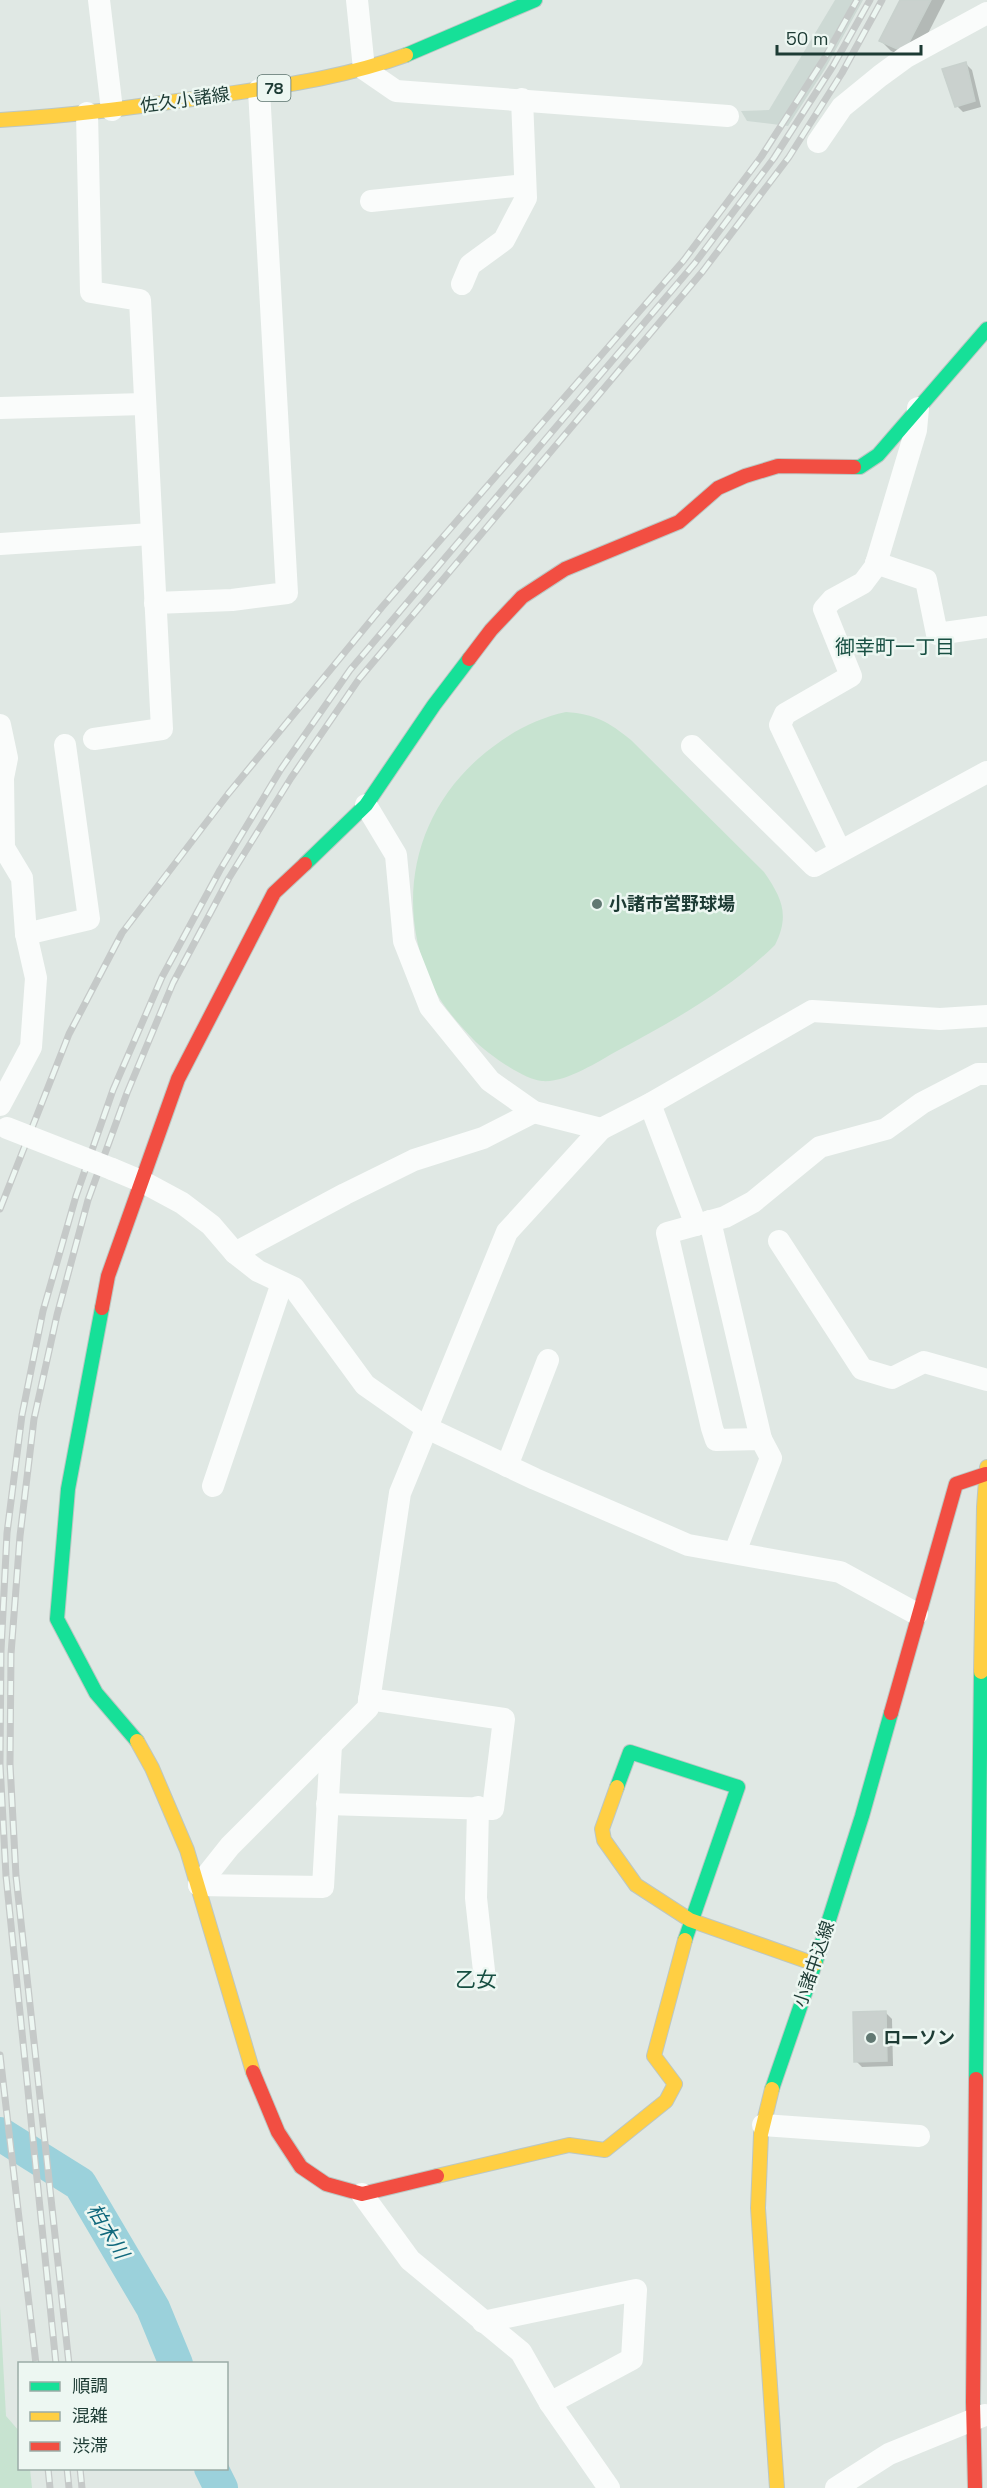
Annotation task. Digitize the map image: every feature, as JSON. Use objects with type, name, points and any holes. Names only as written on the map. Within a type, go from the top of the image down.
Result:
[{"type":"main road","name":"佐久小諸線","points":[[0,120],[112,110],[298,84],[364,69],[535,0]]},
{"type":"main road","points":[[815,1964],[690,1920],[636,1885],[604,1840],[602,1829],[630,1752],[738,1787],[690,1920],[654,2056],[675,2084],[666,2101],[605,2150],[568,2145],[362,2194],[326,2184],[301,2167],[278,2132],[256,2081],[214,1946],[199,1885],[187,1850],[152,1768],[133,1734],[96,1694],[57,1619],[68,1489],[108,1276],[178,1079],[274,893],[366,805],[434,705],[492,630],[522,597],[565,569],[679,522],[718,488],[745,476],[778,466],[860,467],[878,455],[987,329]]},
{"type":"main road","points":[[975,2488],[981,2417],[987,1467]]},
{"type":"main road","name":"小諸中込線","points":[[777,2488],[758,2208],[763,2125],[774,2079],[815,1964],[862,1816],[917,1614],[956,1484],[986,1474]]},
{"type":"street","points":[[99,0],[112,110]]},
{"type":"street","points":[[357,0],[364,69],[396,91],[728,116]]},
{"type":"street","points":[[818,142],[842,107],[880,76],[906,57],[987,13]]},
{"type":"street","points":[[155,603],[232,600],[287,593],[259,90]]},
{"type":"street","points":[[462,284],[470,265],[504,240],[526,198],[522,99]]},
{"type":"street","points":[[87,113],[91,292],[140,300],[162,729],[94,739]]},
{"type":"street","points":[[371,201],[525,185]]},
{"type":"street","points":[[0,408],[144,404]]},
{"type":"street","points":[[840,851],[780,725],[785,714],[851,676],[824,609],[832,600],[863,583],[875,567],[882,552],[916,430],[918,408]]},
{"type":"street","points":[[0,544],[151,534]]},
{"type":"street","points":[[876,563],[926,580],[937,634],[987,627]]},
{"type":"street","points":[[0,725],[7,758],[3,778],[4,848],[22,878],[26,934],[36,978],[31,1047],[0,1105]]},
{"type":"street","points":[[26,934],[89,919],[65,745]]},
{"type":"street","points":[[692,746],[814,866],[987,772]]},
{"type":"street","points":[[366,805],[396,855],[404,941],[430,1007],[490,1081],[534,1112],[602,1129]]},
{"type":"street","points":[[199,1885],[230,1846],[368,1708],[400,1493],[425,1427],[507,1232],[602,1129],[812,1011],[940,1019],[987,1016]]},
{"type":"street","points":[[761,1439],[716,1440],[667,1233],[725,1217],[753,1203],[820,1147],[886,1129],[922,1103],[978,1074],[987,1074]]},
{"type":"street","points":[[650,1104],[703,1223],[761,1439],[771,1458],[735,1552]]},
{"type":"street","points":[[235,1253],[414,1160],[483,1138],[534,1112]]},
{"type":"street","points":[[4,1126],[143,1182],[182,1203],[211,1225],[235,1253],[258,1271],[294,1288],[365,1385],[425,1427],[507,1466],[688,1545],[840,1572],[917,1614]]},
{"type":"street","points":[[779,1241],[862,1369],[892,1378],[924,1362],[987,1380]]},
{"type":"street","points":[[213,1486],[282,1282]]},
{"type":"street","points":[[507,1466],[548,1360]]},
{"type":"street","points":[[327,1804],[494,1809],[504,1719],[369,1699]]},
{"type":"street","points":[[199,1885],[323,1887],[331,1745]]},
{"type":"street","points":[[478,1807],[476,1898],[485,1980]]},
{"type":"street","points":[[763,2125],[919,2136]]},
{"type":"street","points":[[362,2194],[410,2260],[521,2352],[550,2403],[609,2488]]},
{"type":"street","points":[[483,2322],[636,2290],[632,2359],[550,2403]]},
{"type":"street","points":[[836,2488],[889,2454],[981,2417]]},
{"type":"shaded area","points":[[835,0],[863,0],[825,69],[788,126],[747,121],[741,111],[769,110]]},
{"type":"green space","name":"小諸市営野球場","points":[[566,712],[601,720],[631,740],[764,872],[779,899],[783,916],[780,934],[775,945],[720,990],[679,1016],[581,1071],[561,1079],[542,1081],[515,1071],[486,1051],[462,1027],[441,1000],[432,985],[421,955],[414,924],[413,893],[417,863],[425,834],[439,807],[457,781],[479,758],[509,736],[542,719]]},
{"type":"green space","points":[[0,2306],[6,2416],[18,2430],[18,2470],[30,2470],[32,2488],[0,2488]]},
{"type":"building","points":[[900,0],[931,0],[904,52],[879,41]]},
{"type":"building","points":[[966,62],[975,101],[955,107],[942,69]]},
{"type":"building","points":[[886,2011],[887,2061],[854,2062],[853,2012]]},
{"type":"waterway","name":"柏木川","points":[[0,2134],[80,2184],[153,2308],[175,2362]]},
{"type":"waterway","name":"柏木川","points":[[212,2470],[221,2488]]},
{"type":"railway","points":[[0,1209],[69,1034],[122,933],[228,794],[382,607],[684,260],[761,157],[824,59],[857,0]]},
{"type":"railway","points":[[56,2362],[6,1876],[0,1764],[1,1651],[7,1533],[22,1415],[43,1311],[76,1196],[113,1090],[162,977],[220,870],[281,769],[350,670],[695,263],[774,158],[833,66],[870,0]]},
{"type":"railway","points":[[69,2362],[16,1876],[10,1764],[11,1654],[20,1536],[34,1419],[57,1315],[88,1200],[127,1093],[173,983],[229,878],[291,778],[359,679],[703,271],[789,157],[842,73],[882,0]]},
{"type":"railway","points":[[0,2055],[36,2362]]},
{"type":"railway","points":[[48,2470],[50,2488]]},
{"type":"railway","points":[[67,2470],[69,2488]]},
{"type":"railway","points":[[80,2470],[82,2488]]},
{"type":"traffic: fast","points":[[406,55],[535,0]]},
{"type":"traffic: fast","points":[[854,467],[860,467],[878,455],[987,329]]},
{"type":"traffic: fast","points":[[305,864],[366,805],[434,705],[469,659]]},
{"type":"traffic: fast","points":[[102,1308],[68,1489],[57,1619],[96,1693],[137,1741]]},
{"type":"traffic: fast","points":[[976,2079],[981,1672]]},
{"type":"traffic: fast","points":[[772,2089],[862,1816],[891,1713]]},
{"type":"traffic: fast","points":[[617,1787],[630,1752],[738,1787],[685,1940]]},
{"type":"traffic: slow","points":[[0,120],[107,110],[263,89],[359,70],[406,55]]},
{"type":"traffic: slow","points":[[981,1672],[984,1507],[987,1467]]},
{"type":"traffic: slow","points":[[137,1741],[152,1768],[187,1850],[253,2072]]},
{"type":"traffic: slow","points":[[617,1787],[602,1829],[604,1840],[636,1885],[690,1920],[815,1964]]},
{"type":"traffic: slow","points":[[437,2176],[569,2145],[605,2150],[666,2101],[675,2084],[654,2056],[685,1940]]},
{"type":"traffic: slow","points":[[772,2089],[761,2134],[758,2208],[777,2488]]},
{"type":"traffic: jam","points":[[469,659],[491,630],[522,597],[565,569],[679,522],[718,488],[745,476],[778,466],[854,467]]},
{"type":"traffic: jam","points":[[102,1308],[108,1276],[178,1079],[274,893],[305,864]]},
{"type":"traffic: jam","points":[[891,1713],[956,1484],[986,1474]]},
{"type":"traffic: jam","points":[[253,2072],[278,2132],[301,2167],[326,2184],[362,2194],[437,2176]]},
{"type":"traffic: jam","points":[[975,2488],[973,2402],[976,2079]]},
{"type":"place","name":"小諸市営野球場","points":[[597,904]]},
{"type":"place","name":"ローソン","points":[[871,2038]]},
{"type":"district","name":"御幸町一丁目","points":[[895,647]]},
{"type":"district","name":"乙女","points":[[476,1980]]}]
